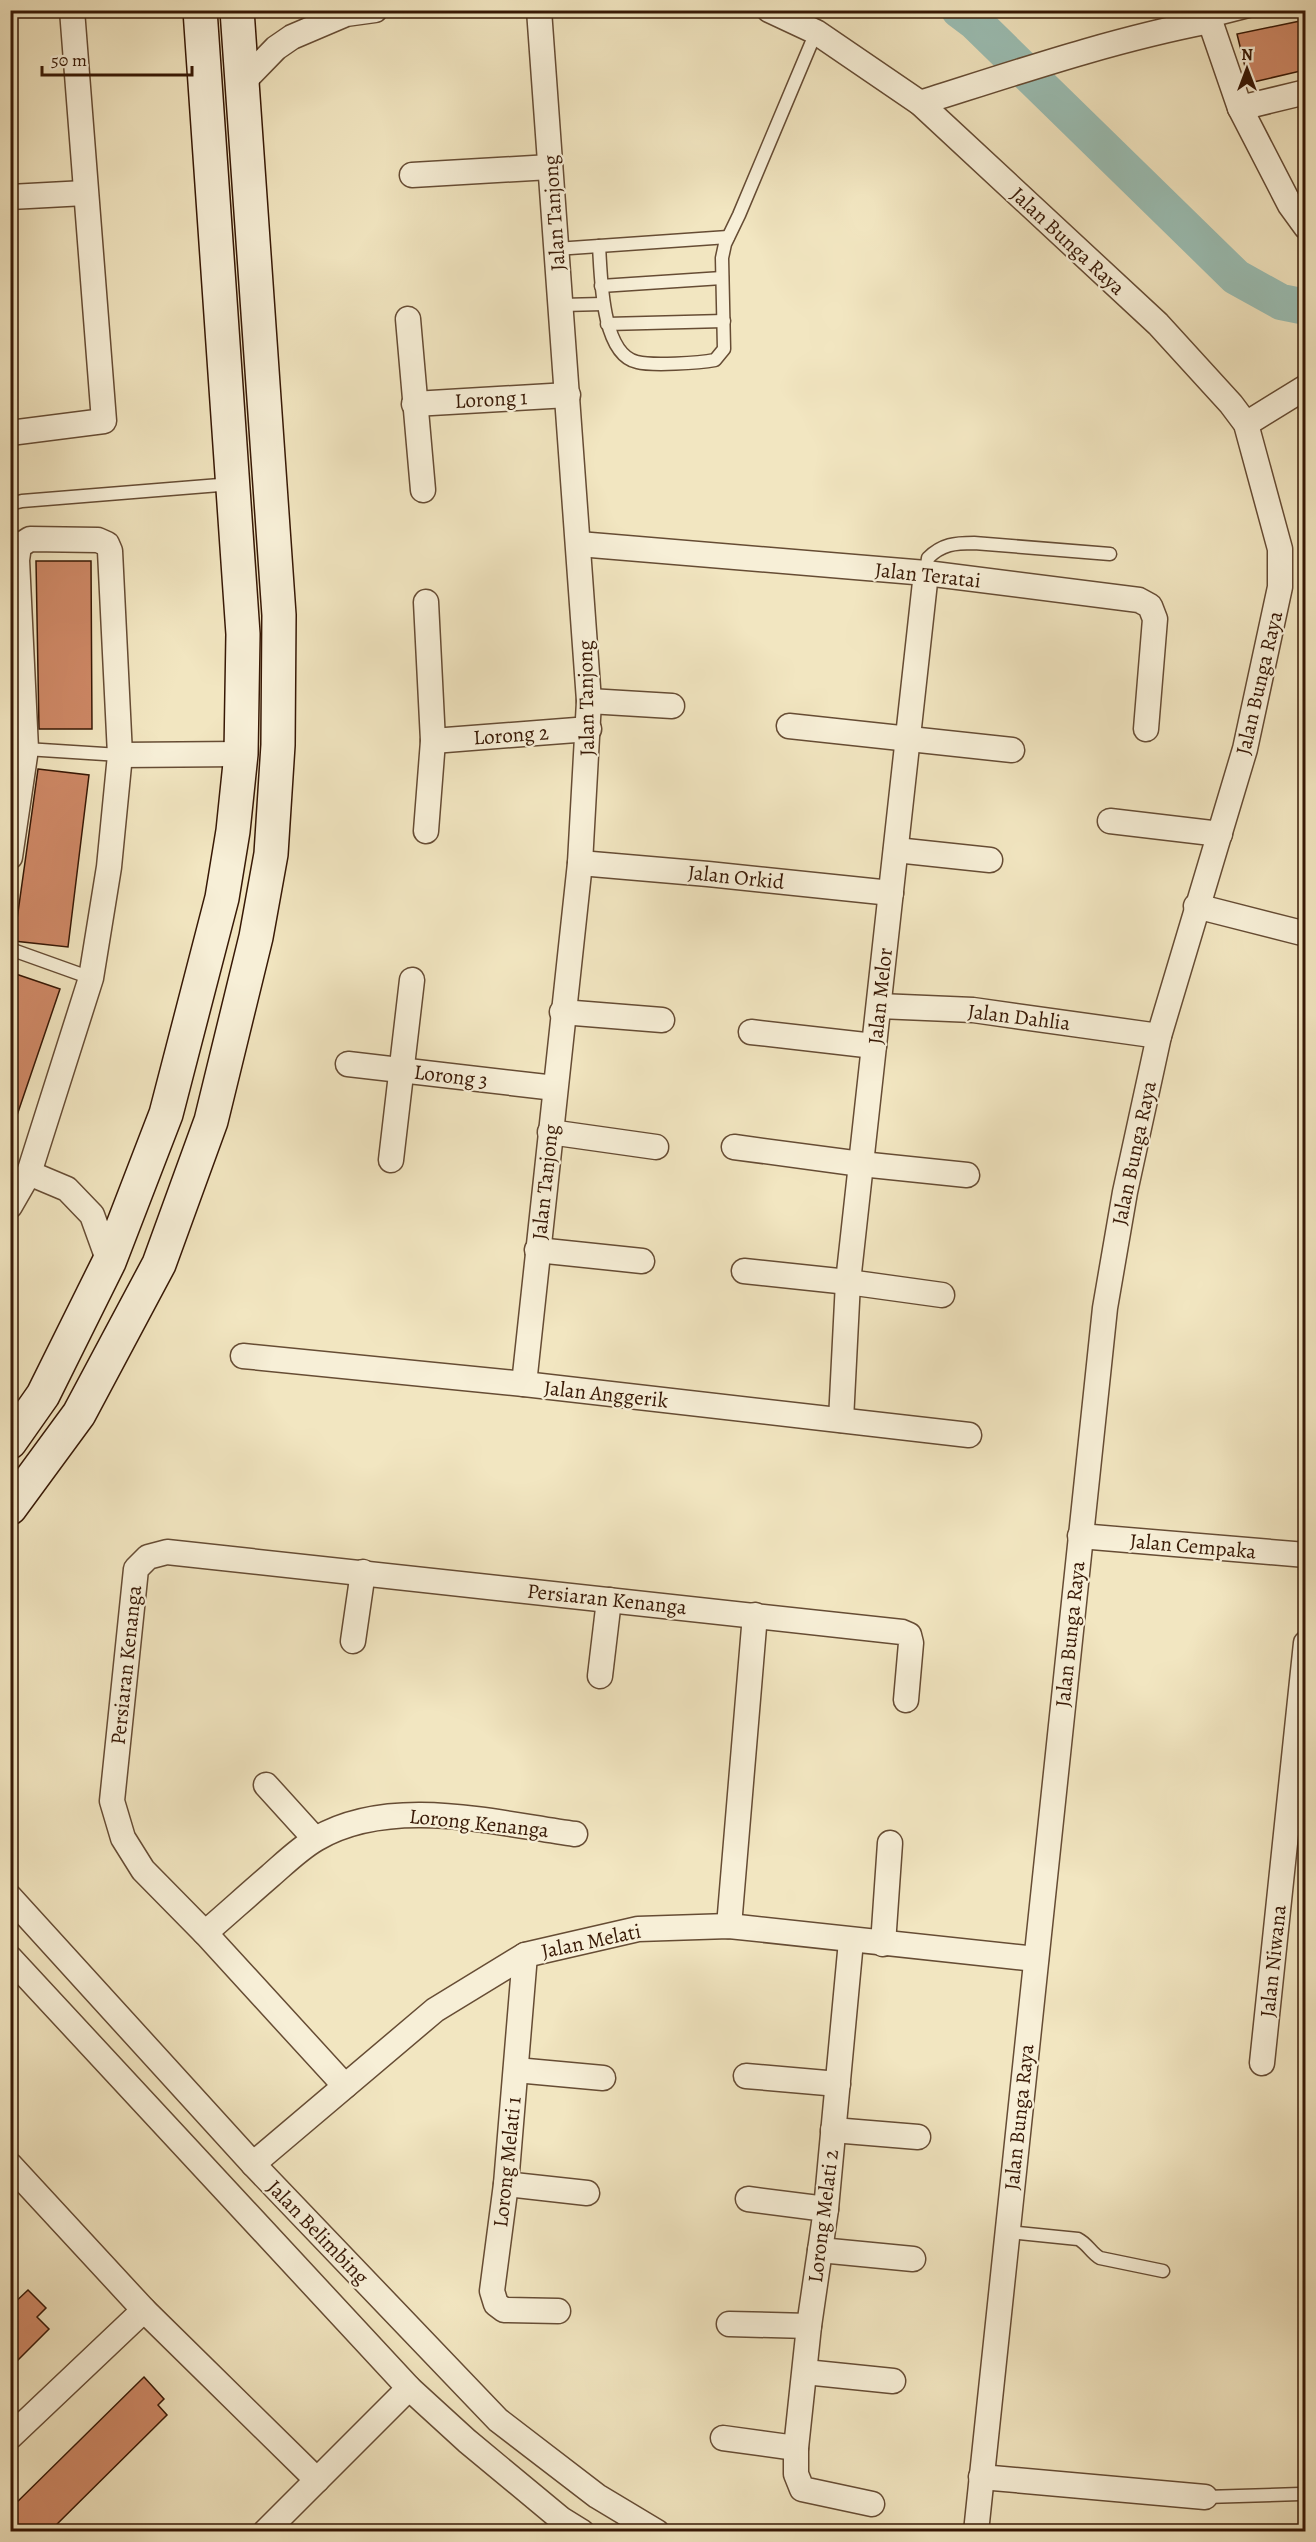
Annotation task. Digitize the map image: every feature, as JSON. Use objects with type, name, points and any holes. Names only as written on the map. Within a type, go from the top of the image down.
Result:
[{"type":"main road","points":[[10,1442],[43,1395],[109,1262],[166,1114],[222,898],[233,831],[241,754],[243,634],[200,10]]},
{"type":"main road","points":[[10,1508],[79,1414],[159,1264],[211,1120],[256,937],[271,854],[278,746],[279,615],[237,10]]},
{"type":"street","points":[[10,433],[104,421],[72,10]]},
{"type":"street","points":[[242,83],[276,48],[292,37],[338,12],[375,10]]},
{"type":"street","name":"Jalan Tanjong","points":[[524,1384],[562,1012],[580,863],[589,729],[579,544],[540,10]]},
{"type":"street","name":"Jalan Bunga Raya","points":[[769,10],[816,32],[920,103],[1158,324],[1231,404],[1246,424],[1280,549],[1280,586],[1245,749],[1196,906],[1159,1036],[1125,1192],[1105,1308],[976,2532]]},
{"type":"street","points":[[920,103],[1046,63],[1210,16],[1240,108],[1290,204],[1305,227]]},
{"type":"street","points":[[1240,108],[1305,92]]},
{"type":"street","points":[[412,175],[550,167]]},
{"type":"street","points":[[10,197],[85,193]]},
{"type":"street","points":[[408,319],[423,490]]},
{"type":"street","points":[[1246,424],[1305,387]]},
{"type":"street","name":"Lorong 1","points":[[414,404],[568,395]]},
{"type":"street","points":[[10,857],[26,749],[17,560],[19,546],[30,539],[98,540],[107,543],[110,551],[120,755],[109,867],[91,978],[29,1173],[10,1206]]},
{"type":"street","name":"Jalan Teratai","points":[[579,544],[926,573],[1139,600],[1150,606],[1155,619],[1146,729]]},
{"type":"street","name":"Jalan Melor","points":[[841,1420],[848,1282],[926,573]]},
{"type":"street","points":[[426,602],[433,741],[426,831]]},
{"type":"street","points":[[589,701],[672,706]]},
{"type":"street","points":[[789,726],[1012,750]]},
{"type":"street","name":"Lorong 2","points":[[433,741],[589,729]]},
{"type":"street","points":[[120,755],[241,754]]},
{"type":"street","points":[[1110,821],[1220,834]]},
{"type":"street","points":[[896,850],[990,860]]},
{"type":"street","name":"Jalan Orkid","points":[[580,863],[891,893]]},
{"type":"street","points":[[1196,906],[1305,934]]},
{"type":"street","points":[[391,1160],[412,980]]},
{"type":"street","name":"Jalan Dahlia","points":[[879,1006],[973,1010],[1159,1036]]},
{"type":"street","points":[[562,1012],[662,1020]]},
{"type":"street","points":[[751,1032],[874,1046]]},
{"type":"street","name":"Lorong 3","points":[[348,1064],[555,1088]]},
{"type":"street","points":[[550,1132],[656,1147]]},
{"type":"street","points":[[734,1147],[967,1175]]},
{"type":"street","points":[[29,1173],[67,1189],[92,1215],[109,1262]]},
{"type":"street","points":[[537,1250],[642,1261]]},
{"type":"street","points":[[744,1271],[942,1295]]},
{"type":"street","name":"Jalan Anggerik","points":[[243,1356],[524,1384],[969,1435]]},
{"type":"street","name":"Jalan Cempaka","points":[[1080,1536],[1305,1555]]},
{"type":"street","name":"Persiaran Kenanga","points":[[345,2086],[205,1933],[142,1870],[123,1838],[112,1801],[136,1569],[147,1557],[167,1552],[902,1632],[909,1635],[910,1643],[906,1700]]},
{"type":"street","points":[[353,1641],[363,1572]]},
{"type":"street","points":[[600,1676],[609,1600]]},
{"type":"street","points":[[729,1926],[755,1615]]},
{"type":"street","name":"Jalan Niwana","points":[[1262,2063],[1305,1643]]},
{"type":"street","points":[[266,1785],[315,1839]]},
{"type":"street","name":"Lorong Kenanga","points":[[205,1933],[298,1851],[339,1827],[401,1815],[441,1816],[575,1834]]},
{"type":"street","points":[[883,1944],[890,1843]]},
{"type":"street","name":"Jalan Belimbing","points":[[10,1897],[253,2164],[498,2420],[597,2496],[657,2532]]},
{"type":"street","name":"Jalan Melati","points":[[253,2164],[435,2010],[525,1955],[638,1929],[729,1926],[851,1941],[1036,1959]]},
{"type":"street","name":"Lorong Melati 2","points":[[851,1941],[826,2209],[809,2326],[796,2448],[796,2474],[802,2489],[872,2504]]},
{"type":"street","name":"Lorong Melati 1","points":[[525,1955],[506,2184],[492,2291],[496,2304],[504,2310],[558,2311]]},
{"type":"street","name":"Jalan Belimbing","points":[[10,1958],[409,2388],[467,2441],[561,2519],[582,2532]]},
{"type":"street","points":[[516,2070],[603,2078]]},
{"type":"street","points":[[746,2076],[838,2084]]},
{"type":"street","points":[[833,2130],[918,2137]]},
{"type":"street","points":[[10,2165],[144,2310],[317,2480]]},
{"type":"street","points":[[506,2184],[587,2193]]},
{"type":"street","points":[[748,2199],[826,2209]]},
{"type":"street","points":[[820,2250],[913,2259]]},
{"type":"street","points":[[10,2437],[144,2310]]},
{"type":"street","points":[[729,2324],[809,2326]]},
{"type":"street","points":[[805,2372],[893,2382]]},
{"type":"street","points":[[265,2532],[409,2388]]},
{"type":"street","points":[[723,2438],[796,2448]]},
{"type":"street","points":[[981,2476],[1205,2497]]},
{"type":"lane","points":[[1210,16],[1253,10]]},
{"type":"lane","points":[[599,246],[601,286],[607,324],[622,353],[636,362],[699,363],[715,360],[724,349],[722,258],[728,237],[816,32]]},
{"type":"lane","points":[[556,249],[728,237]]},
{"type":"lane","points":[[601,286],[722,278]]},
{"type":"lane","points":[[562,305],[603,304]]},
{"type":"lane","points":[[607,324],[724,321]]},
{"type":"lane","points":[[10,504],[22,501],[233,484]]},
{"type":"lane","points":[[926,573],[928,558],[942,547],[952,543],[1110,554]]},
{"type":"lane","points":[[26,749],[120,755]]},
{"type":"lane","points":[[10,949],[91,978]]},
{"type":"lane","points":[[1008,2232],[1078,2240],[1084,2242],[1094,2255],[1100,2258],[1163,2271]]},
{"type":"lane","points":[[1205,2497],[1300,2494]]},
{"type":"building","points":[[1305,20],[1305,70],[1249,83],[1237,34]]},
{"type":"building","points":[[36,561],[91,561],[92,729],[39,729]]},
{"type":"building","points":[[38,769],[89,775],[68,947],[14,941]]},
{"type":"building","points":[[10,972],[60,989],[13,1127],[10,1127]]},
{"type":"building","points":[[28,2290],[46,2308],[37,2317],[49,2329],[10,2368],[10,2307]]},
{"type":"building","points":[[144,2377],[164,2399],[158,2405],[167,2415],[49,2532],[10,2532],[10,2509]]},
{"type":"waterway","points":[[959,10],[975,22],[1236,277],[1281,302],[1306,307]]}]
